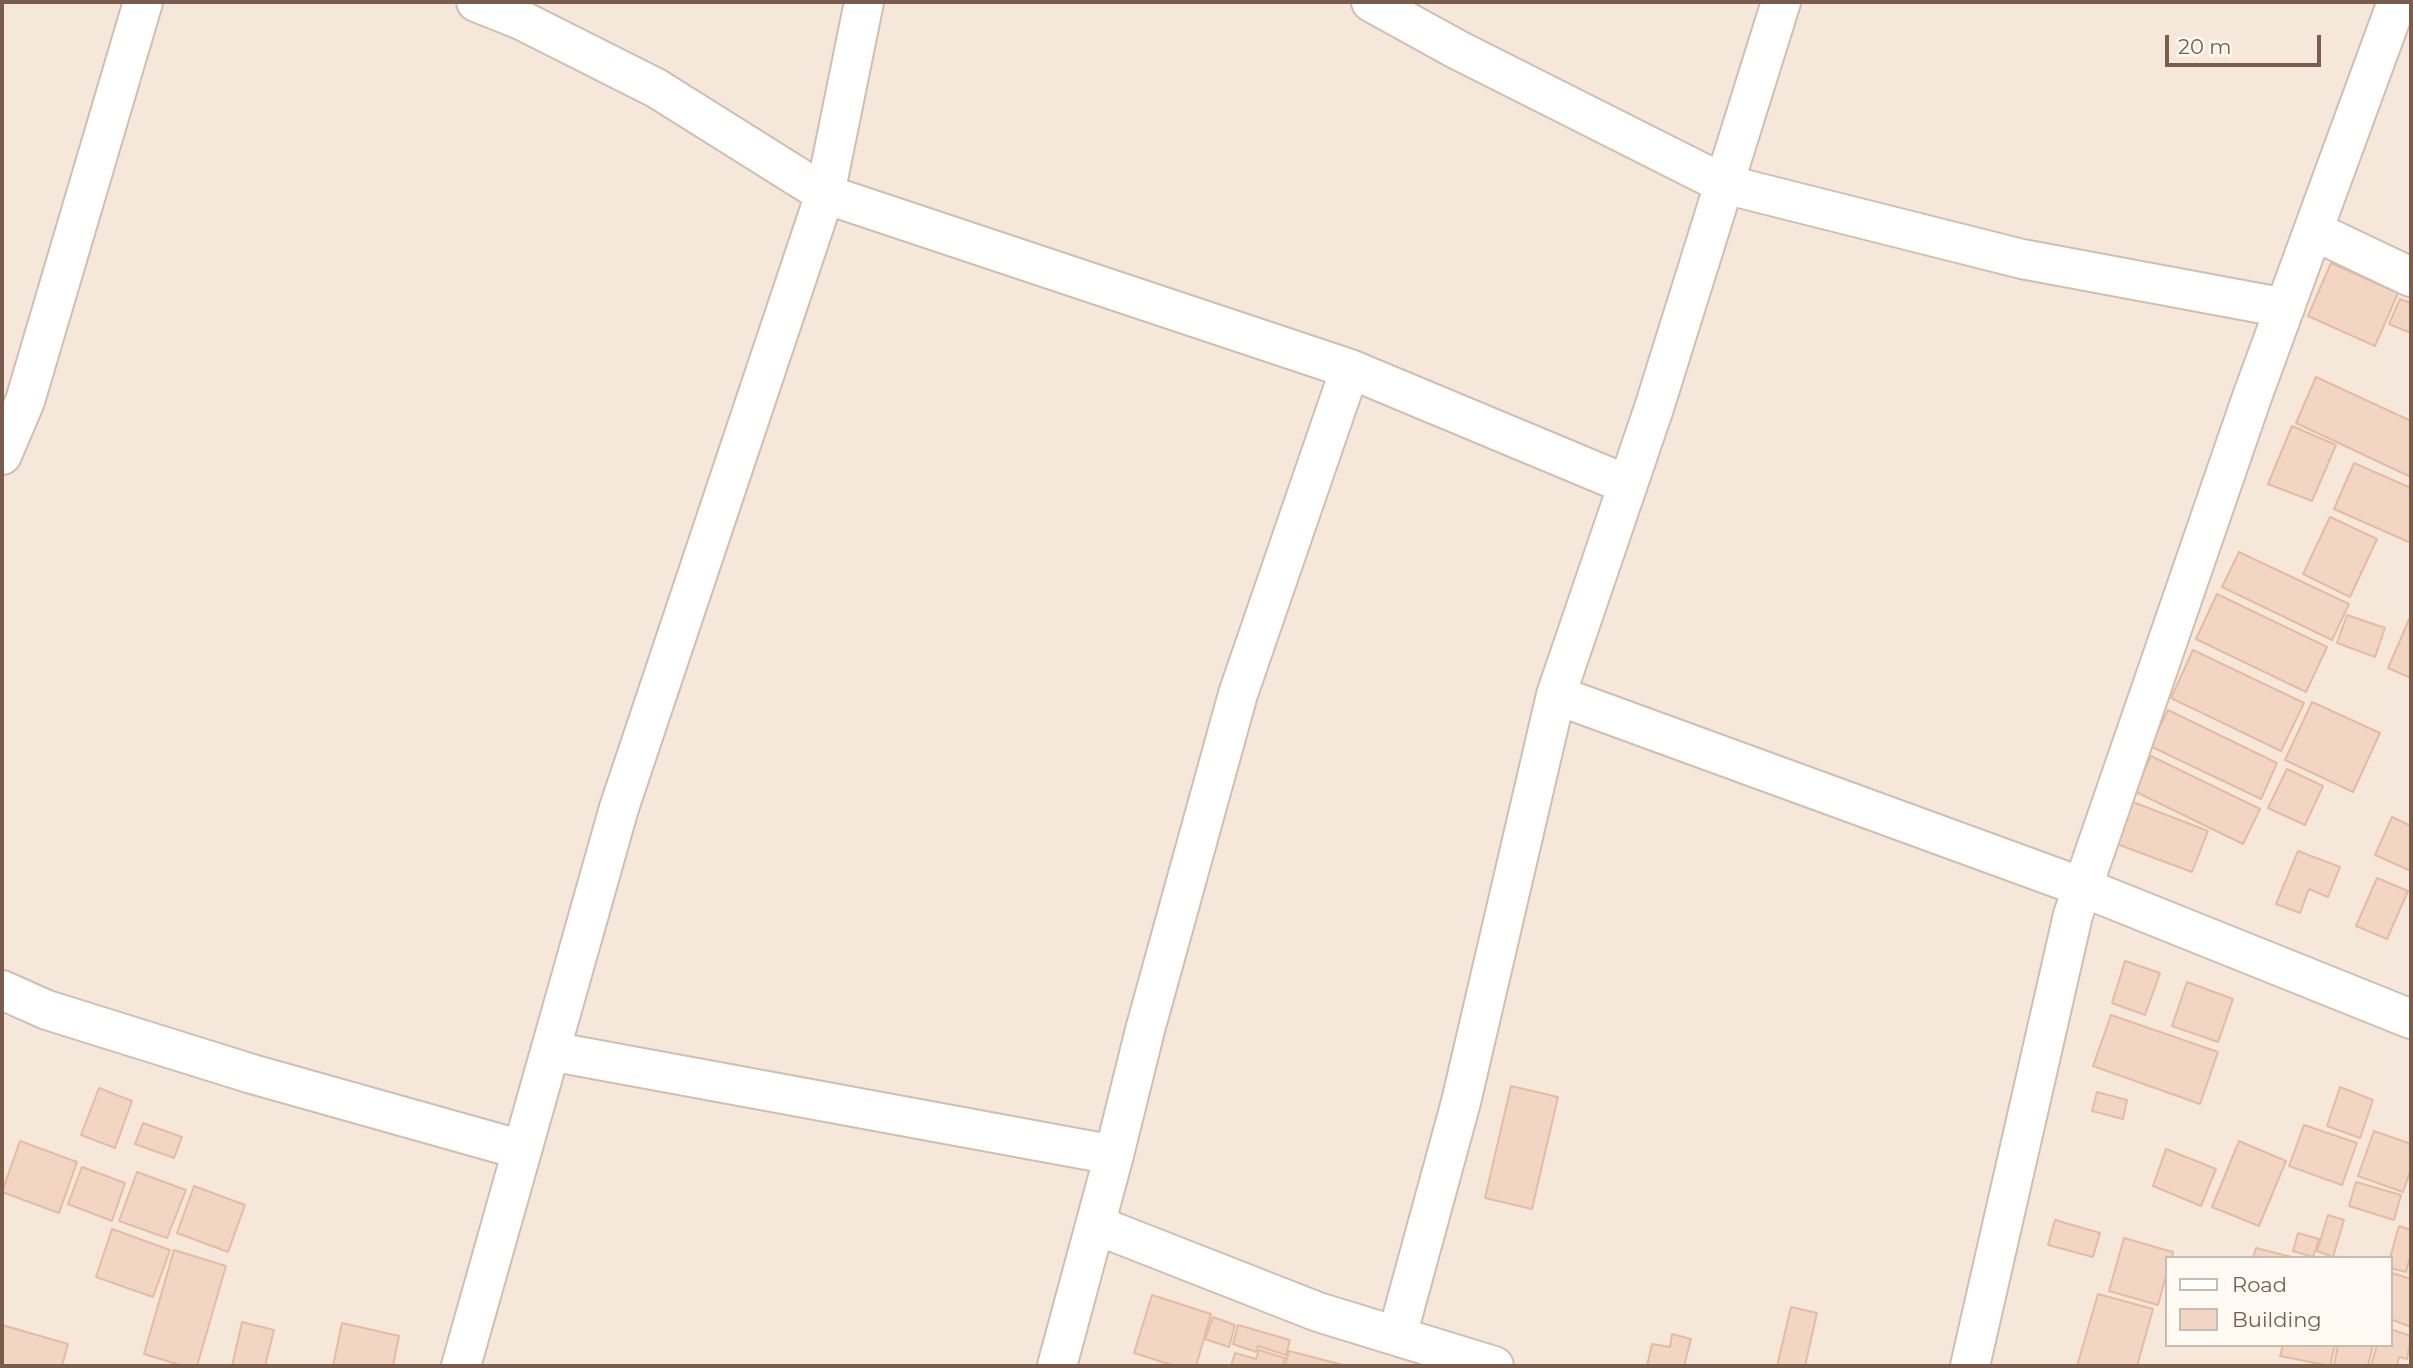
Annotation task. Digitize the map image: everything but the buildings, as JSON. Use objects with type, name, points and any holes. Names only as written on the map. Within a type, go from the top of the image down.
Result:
[{"type":"street","points":[[2,455],[13,398],[143,2]]},
{"type":"street","points":[[476,2],[525,11],[656,88],[825,194],[1350,369],[1628,485]]},
{"type":"street","points":[[461,1366],[619,808],[825,194],[864,2]]},
{"type":"street","points":[[1371,2],[1458,50],[1724,184],[2022,259],[2285,308]]},
{"type":"street","points":[[1397,1336],[1461,1102],[1556,695],[1654,408],[1781,2]]},
{"type":"street","points":[[1970,1366],[2073,915],[2285,308],[2397,2]]},
{"type":"street","points":[[2314,231],[2411,277]]},
{"type":"street","points":[[1057,1366],[1114,1155],[1144,1030],[1238,694],[1350,369]]},
{"type":"street","points":[[1556,695],[2082,887],[2411,1019]]},
{"type":"street","points":[[2,990],[47,1010],[252,1074],[522,1150]]},
{"type":"street","points":[[550,1051],[1114,1155]]},
{"type":"street","points":[[1096,1224],[1318,1312],[1494,1366]]},
{"type":"shaded area","points":[[2,2],[2411,2],[2411,1366],[2,1366]]}]
